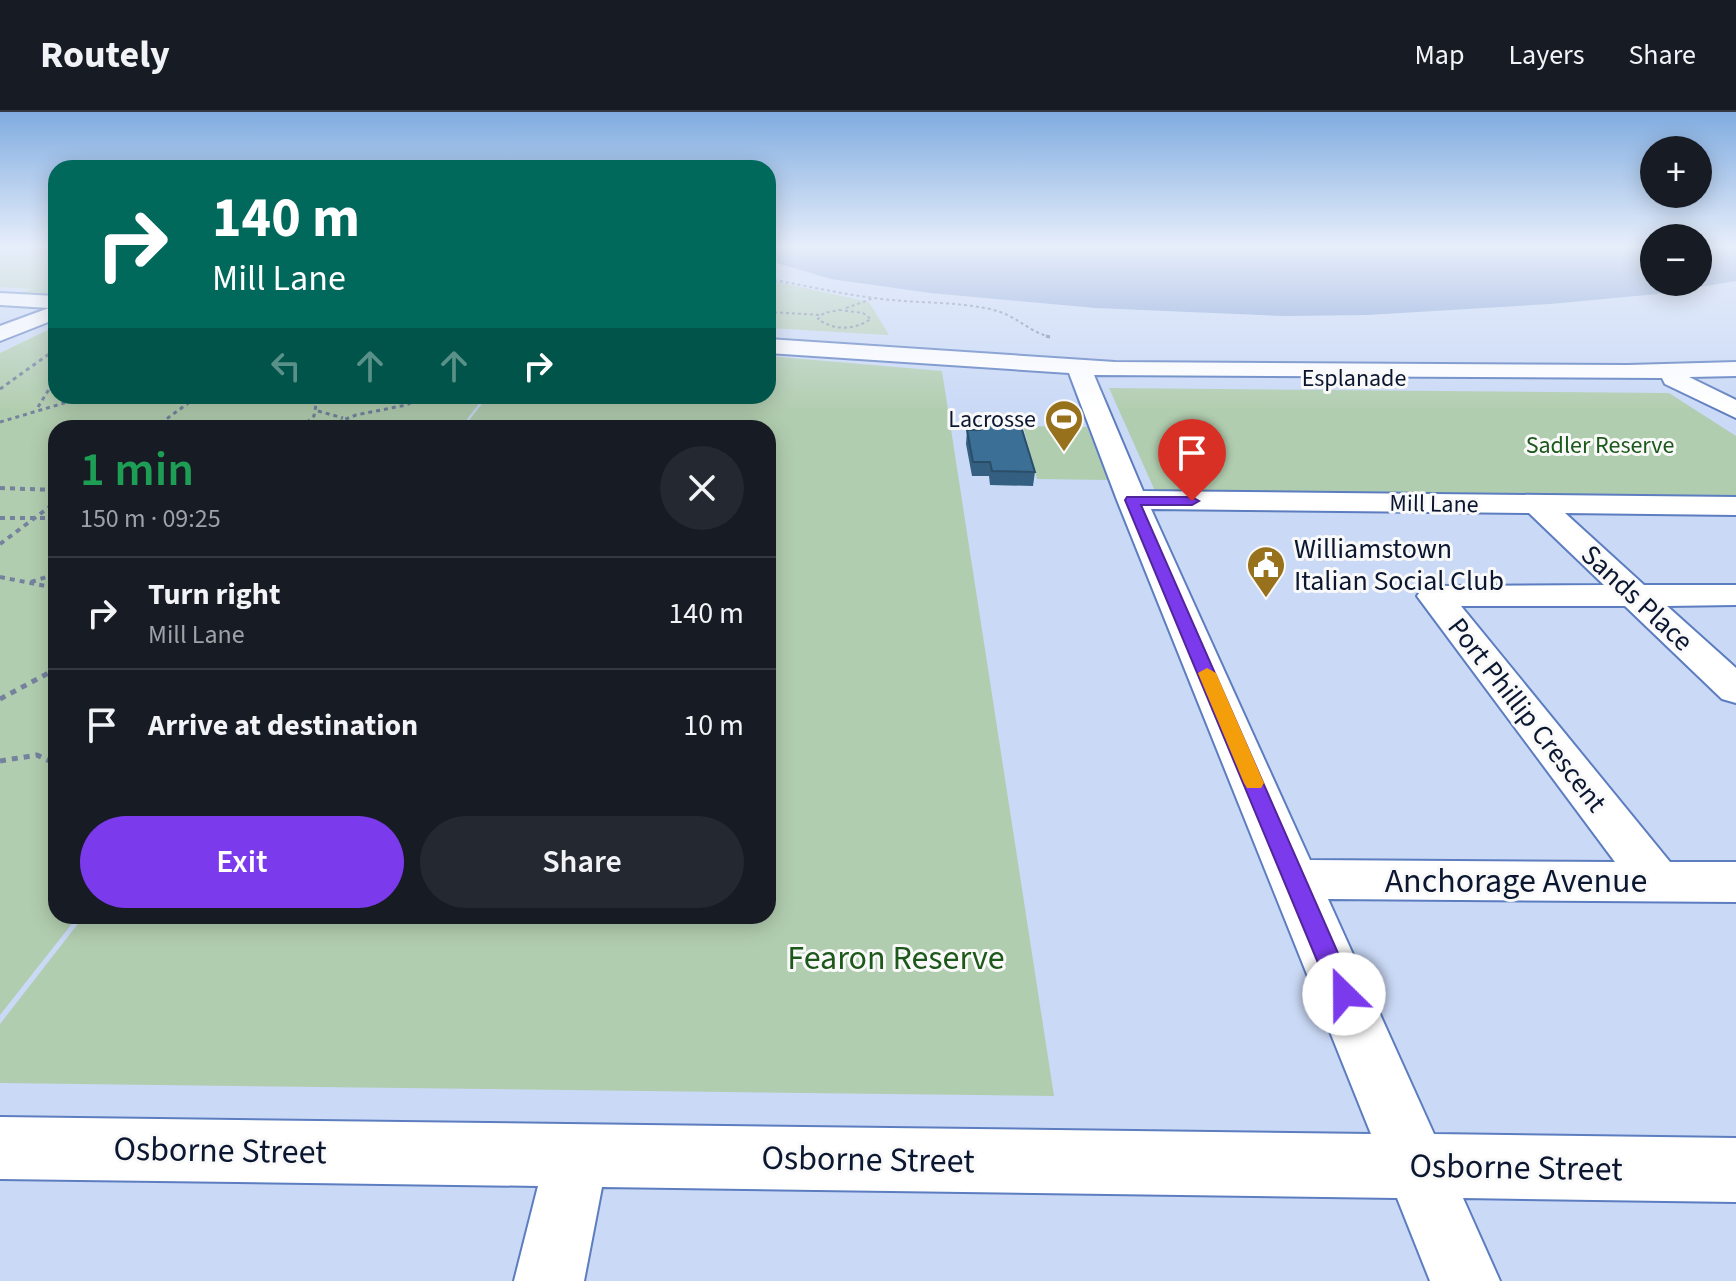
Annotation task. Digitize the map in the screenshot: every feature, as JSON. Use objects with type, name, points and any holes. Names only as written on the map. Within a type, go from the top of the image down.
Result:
[{"type":"street","points":[[0,334],[48,315]]},
{"type":"street","name":"Esplanade","points":[[776,347],[1081,372],[1736,376]]},
{"type":"street","points":[[1146,354],[1604,356],[1661,355],[1736,347]]},
{"type":"street","name":"Esplanade","points":[[1680,378],[1736,369]]},
{"type":"street","points":[[1081,372],[1132,500],[1465,1281]]},
{"type":"street","points":[[1680,378],[1736,408]]},
{"type":"street","name":"Mill Lane","points":[[1132,500],[1732,509]]},
{"type":"street","name":"Sands Place","points":[[1538,505],[1736,690]]},
{"type":"street","name":"Port Phillip Crescent","points":[[1658,882],[1434,596],[1736,595]]},
{"type":"street","name":"Anchorage Avenue","points":[[1296,879],[1736,882]]},
{"type":"street","name":"Osborne Street","points":[[0,1148],[1736,1170]]},
{"type":"street","points":[[549,1281],[577,1156]]},
{"type":"path","points":[[776,312],[821,315],[861,303]]},
{"type":"path","points":[[947,303],[1013,317],[1030,324],[1034,333],[1056,339]]},
{"type":"path","points":[[821,315],[819,322],[834,327],[859,326],[871,319],[863,313],[839,310]]},
{"type":"path","points":[[0,389],[48,355]]},
{"type":"path","points":[[34,410],[44,402],[48,385]]},
{"type":"path","points":[[0,422],[57,404]]},
{"type":"path","points":[[165,420],[187,404]]},
{"type":"path","points":[[313,420],[318,411],[317,404]]},
{"type":"path","points":[[318,411],[344,418],[384,413],[407,404]]},
{"type":"path","points":[[0,488],[48,490]]},
{"type":"path","points":[[0,544],[48,508]]},
{"type":"path","points":[[0,518],[48,518]]},
{"type":"path","points":[[0,577],[48,586]]},
{"type":"path","points":[[30,583],[48,577]]},
{"type":"path","points":[[0,699],[48,673]]},
{"type":"path","points":[[0,761],[37,755],[48,760]]},
{"type":"green space","points":[[776,303],[869,303],[889,335],[776,328]]},
{"type":"green space","points":[[48,330],[48,404],[479,404],[466,420],[48,420],[48,924],[72,924],[0,1015],[0,353]]},
{"type":"green space","name":"Fearon Reserve","points":[[776,357],[942,371],[1054,1096],[0,1083],[0,1024],[78,924],[776,924],[776,420],[469,420],[482,404],[776,404]]},
{"type":"green space","name":"Sadler Reserve","points":[[1109,388],[1669,393],[1736,436],[1736,500],[1155,491]]},
{"type":"green space","name":"Lacrosse","points":[[1023,426],[1087,427],[1108,480],[1037,479]]},
{"type":"water","points":[[1035,303],[1565,303],[1367,315],[1284,316]]},
{"type":"building","points":[[978,423],[1020,423],[1035,472],[992,471],[990,462],[973,462],[967,430],[980,430]]},
{"type":"slow traffic","points":[[1207,673],[1254,783]]},
{"type":"place","name":"Lacrosse","points":[[1064,453]]},
{"type":"place","name":"Williamstown Italian Social Club","points":[[1266,599]]},
{"type":"route","points":[[1192,501],[1132,500],[1344,994]]}]
